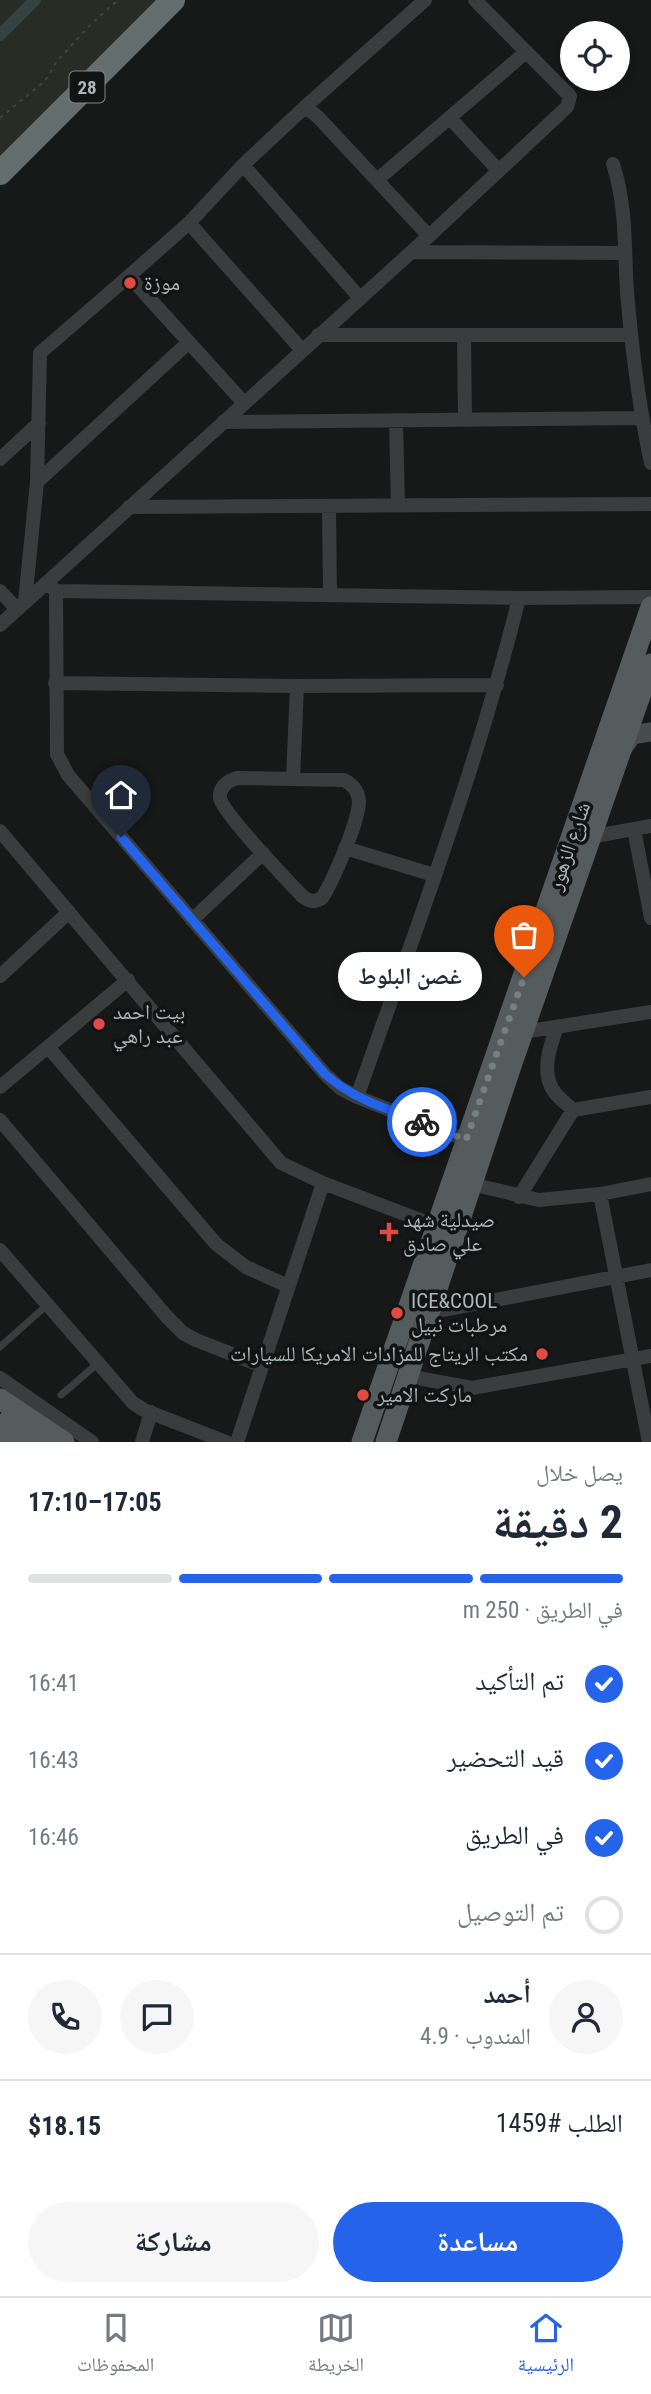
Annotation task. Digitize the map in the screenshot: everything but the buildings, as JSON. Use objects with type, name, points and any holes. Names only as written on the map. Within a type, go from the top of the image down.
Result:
[{"type":"highway","name":"28","points":[[0,173],[173,0]]},
{"type":"main road","name":"شارع الزهور","points":[[362,1442],[651,607]]},
{"type":"main road","name":"شارع الزهور","points":[[386,1442],[471,1184],[648,674]]},
{"type":"main road","points":[[0,1399],[64,1442]]},
{"type":"main road","points":[[0,1415],[38,1442]]},
{"type":"main road","points":[[0,1433],[12,1442]]},
{"type":"street","points":[[21,605],[37,482],[40,353],[189,223],[243,165],[425,0]]},
{"type":"street","points":[[0,625],[21,605],[51,587],[129,507],[429,236],[567,107],[570,96],[475,0]]},
{"type":"street","points":[[377,180],[526,52]]},
{"type":"street","points":[[305,107],[317,116],[429,236]]},
{"type":"street","points":[[450,118],[498,170]]},
{"type":"street","points":[[613,164],[622,191],[631,335],[641,418],[651,463]]},
{"type":"street","points":[[243,165],[360,298]]},
{"type":"street","points":[[189,223],[302,350]]},
{"type":"street","points":[[411,252],[625,253]]},
{"type":"street","points":[[130,276],[244,403]]},
{"type":"street","points":[[318,335],[631,335]]},
{"type":"street","points":[[464,335],[465,419]]},
{"type":"street","points":[[37,482],[189,342]]},
{"type":"street","points":[[223,422],[641,418]]},
{"type":"street","points":[[396,421],[398,505]]},
{"type":"street","points":[[0,459],[39,423]]},
{"type":"street","points":[[129,507],[651,504]]},
{"type":"street","points":[[329,507],[330,595]]},
{"type":"street","points":[[51,587],[330,595],[651,597]]},
{"type":"street","points":[[51,587],[57,754],[68,775],[325,1074],[340,1088],[466,1140]]},
{"type":"street","points":[[0,591],[21,605]]},
{"type":"street","points":[[357,1097],[497,685],[519,598]]},
{"type":"street","points":[[648,674],[644,703],[651,709]]},
{"type":"street","points":[[55,683],[497,685]]},
{"type":"street","points":[[293,779],[297,686]]},
{"type":"street","points":[[621,752],[632,735],[651,732]]},
{"type":"street","points":[[237,778],[293,779],[344,780],[352,784],[359,799],[345,848],[325,895],[318,901],[309,901],[302,896],[222,803],[221,789],[237,778]]},
{"type":"street","points":[[590,837],[651,826]]},
{"type":"street","points":[[635,829],[651,918]]},
{"type":"street","points":[[0,831],[281,1163],[323,1183],[436,1226]]},
{"type":"street","points":[[345,848],[434,875]]},
{"type":"street","points":[[192,920],[263,853]]},
{"type":"street","points":[[0,976],[69,912]]},
{"type":"street","points":[[0,1087],[128,980]]},
{"type":"street","points":[[523,1032],[651,1012]]},
{"type":"street","points":[[557,1027],[549,1049],[547,1068],[552,1089],[573,1110]]},
{"type":"street","points":[[49,1048],[216,1244],[246,1267],[288,1286]]},
{"type":"street","points":[[519,1197],[573,1110],[651,1097]]},
{"type":"street","points":[[0,1120],[183,1333],[262,1366]]},
{"type":"street","points":[[237,1442],[323,1183]]},
{"type":"street","points":[[471,1184],[539,1200],[600,1194],[651,1184]]},
{"type":"street","points":[[600,1194],[649,1442]]},
{"type":"street","points":[[0,1250],[133,1403],[226,1442]]},
{"type":"street","points":[[428,1313],[651,1270]]},
{"type":"street","points":[[407,1376],[472,1388],[651,1356]]},
{"type":"street","points":[[0,1378],[92,1442]]},
{"type":"street","points":[[142,1442],[151,1412]]},
{"type":"lane","points":[[0,1347],[47,1305]]},
{"type":"lane","points":[[61,1395],[97,1364]]},
{"type":"path","points":[[0,118],[45,81],[57,61],[90,24],[118,0]]},
{"type":"shaded area","points":[[0,0],[167,0],[0,167]]},
{"type":"waterway","points":[[0,35],[35,0]]},
{"type":"way so far","points":[[422,1122],[466,1140],[524,977]]},
{"type":"place","name":"موزة","points":[[130,283]]},
{"type":"place","name":"غصن البلوط","points":[[524,977]]},
{"type":"place","name":"بيت احمد عبد راهي","points":[[99,1024]]},
{"type":"place","name":"صيدلية شهد علي صادق","points":[[389,1232]]},
{"type":"place","name":"ICE&COOL مرطبات نبيل","points":[[397,1313]]},
{"type":"place","name":"مكتب الريتاج للمزادات الامريكا للسيارات","points":[[542,1354]]},
{"type":"place","name":"ماركت الامير","points":[[363,1395]]},
{"type":"route","points":[[121,837],[325,1074],[340,1088],[357,1097],[422,1122]]}]
